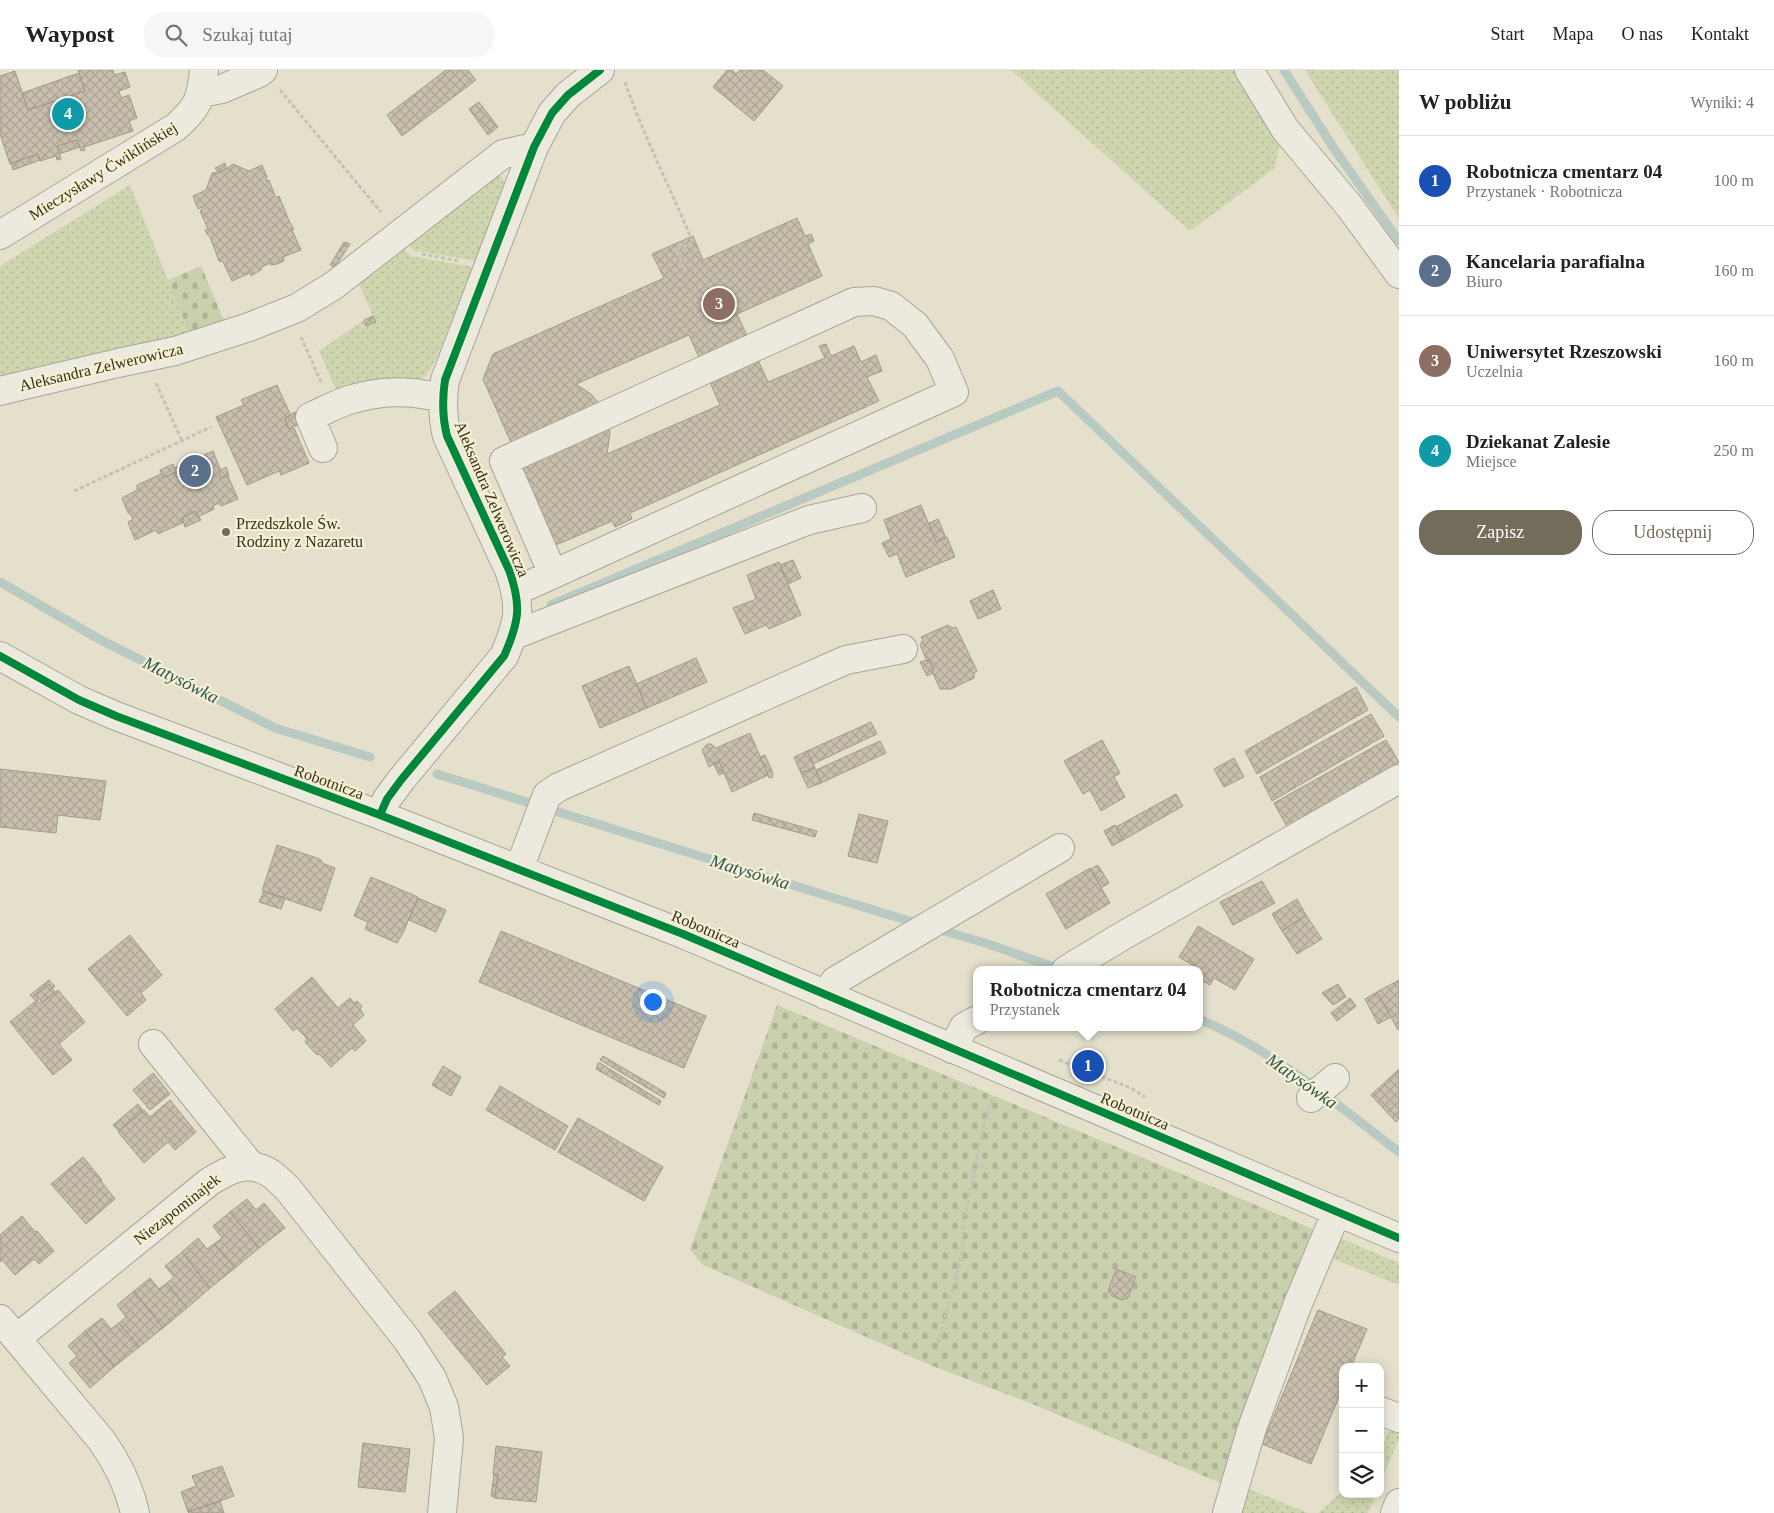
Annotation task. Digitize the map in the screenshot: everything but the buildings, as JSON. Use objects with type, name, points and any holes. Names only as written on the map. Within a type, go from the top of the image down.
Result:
[{"type":"street","name":"Aleksandra Zelwerowicza","points":[[380,815],[387,799],[400,780],[504,656],[514,635],[518,609],[516,591],[510,570],[447,436],[442,417],[442,398],[445,380],[534,147],[552,113],[568,96],[600,70]]},
{"type":"street","points":[[1248,70],[1285,129],[1350,207],[1399,274]]},
{"type":"street","points":[[202,82],[222,89],[270,78]]},
{"type":"street","name":"Mieczysławy Ćwiklińskiej","points":[[0,235],[176,127],[193,111],[202,82]]},
{"type":"street","name":"Aleksandra Zelwerowicza","points":[[0,391],[118,362],[175,351],[249,327],[297,308],[332,286],[504,154],[534,147]]},
{"type":"street","points":[[516,591],[954,392],[940,359],[916,325],[891,306],[874,301],[854,302],[504,461],[553,574]]},
{"type":"street","points":[[323,448],[310,417],[348,400],[396,392],[418,392],[442,398]]},
{"type":"street","points":[[514,635],[808,520],[862,508]]},
{"type":"street","points":[[519,869],[543,805],[560,787],[846,660],[903,649]]},
{"type":"street","name":"Robotnicza","points":[[0,656],[79,700],[116,716],[380,815],[683,934],[1399,1238]]},
{"type":"street","points":[[1074,965],[1399,779]]},
{"type":"street","points":[[825,995],[835,981],[1060,848]]},
{"type":"street","points":[[952,1049],[964,1027],[973,1022]]},
{"type":"street","points":[[153,1044],[251,1166],[270,1172],[288,1189],[408,1342],[432,1378],[444,1406],[449,1438],[442,1513]]},
{"type":"street","points":[[1312,1098],[1336,1078]]},
{"type":"street","name":"Niezapominajek","points":[[135,1513],[129,1489],[115,1460],[102,1441],[9,1328],[208,1182],[231,1168],[251,1166]]},
{"type":"street","points":[[1227,1513],[1252,1428],[1297,1306],[1337,1211]]},
{"type":"street","points":[[1384,1412],[1399,1418]]},
{"type":"street","points":[[1395,1513],[1399,1503]]},
{"type":"path","points":[[270,78],[371,200]]},
{"type":"path","points":[[629,92],[643,130],[672,190],[693,243],[676,250],[684,268]]},
{"type":"path","points":[[420,254],[465,262]]},
{"type":"path","points":[[307,349],[324,390]]},
{"type":"path","points":[[154,378],[182,441]]},
{"type":"path","points":[[74,491],[212,427]]},
{"type":"path","points":[[938,1343],[963,1251],[963,1225],[985,1120],[996,1089]]},
{"type":"green space","points":[[1011,70],[1239,70],[1281,137],[1275,168],[1190,231]]},
{"type":"green space","points":[[1305,70],[1399,70],[1399,219]]},
{"type":"green space","points":[[498,175],[502,177],[505,185],[476,261],[413,250],[408,243]]},
{"type":"green space","points":[[130,185],[190,335],[0,381],[0,266]]},
{"type":"green space","points":[[402,247],[410,256],[474,267],[437,357],[426,376],[417,381],[339,397],[319,351],[373,316],[358,282]]},
{"type":"green space","points":[[201,266],[225,323],[190,335],[168,280]]},
{"type":"green space","points":[[777,1005],[1313,1229],[1223,1484],[1030,1403],[930,1365],[703,1265],[690,1250]]},
{"type":"green space","points":[[1340,1238],[1399,1263],[1399,1285],[1331,1258]]},
{"type":"green space","points":[[1391,1425],[1399,1428],[1399,1439],[1384,1475],[1384,1453],[1384,1443]]},
{"type":"green space","points":[[1239,1485],[1308,1513],[1229,1513]]},
{"type":"green space","points":[[1339,1494],[1339,1498],[1374,1498],[1368,1513],[1319,1513]]},
{"type":"waterway","points":[[1284,70],[1333,147],[1399,241]]},
{"type":"waterway","points":[[551,605],[1058,391],[1399,717]]},
{"type":"waterway","name":"Matysówka","points":[[0,582],[99,639],[275,728],[370,757]]},
{"type":"waterway","name":"Matysówka","points":[[437,774],[919,924]]},
{"type":"waterway","name":"Matysówka","points":[[934,928],[985,943],[1051,966]]},
{"type":"waterway","name":"Matysówka","points":[[1203,1021],[1253,1046],[1279,1062],[1399,1152]]},
{"type":"cycle path","points":[[380,815],[387,799],[401,780],[504,656],[516,623],[516,594],[509,570],[447,436],[443,408],[445,380],[534,147],[552,113],[568,95],[600,70]]},
{"type":"cycle path","points":[[0,656],[79,700],[116,716],[380,815],[683,934],[1399,1238]]},
{"type":"place","name":"Dziekanat Zalesie","points":[[68,114]]},
{"type":"place","name":"Uniwersytet Rzeszowski","points":[[719,304]]},
{"type":"place","name":"Kancelaria parafialna","points":[[195,471]]},
{"type":"place","name":"Przedszkole Św. Rodziny z Nazaretu","points":[[226,532]]},
{"type":"place","name":"Robotnicza cmentarz 04","points":[[1088,1066]]}]
